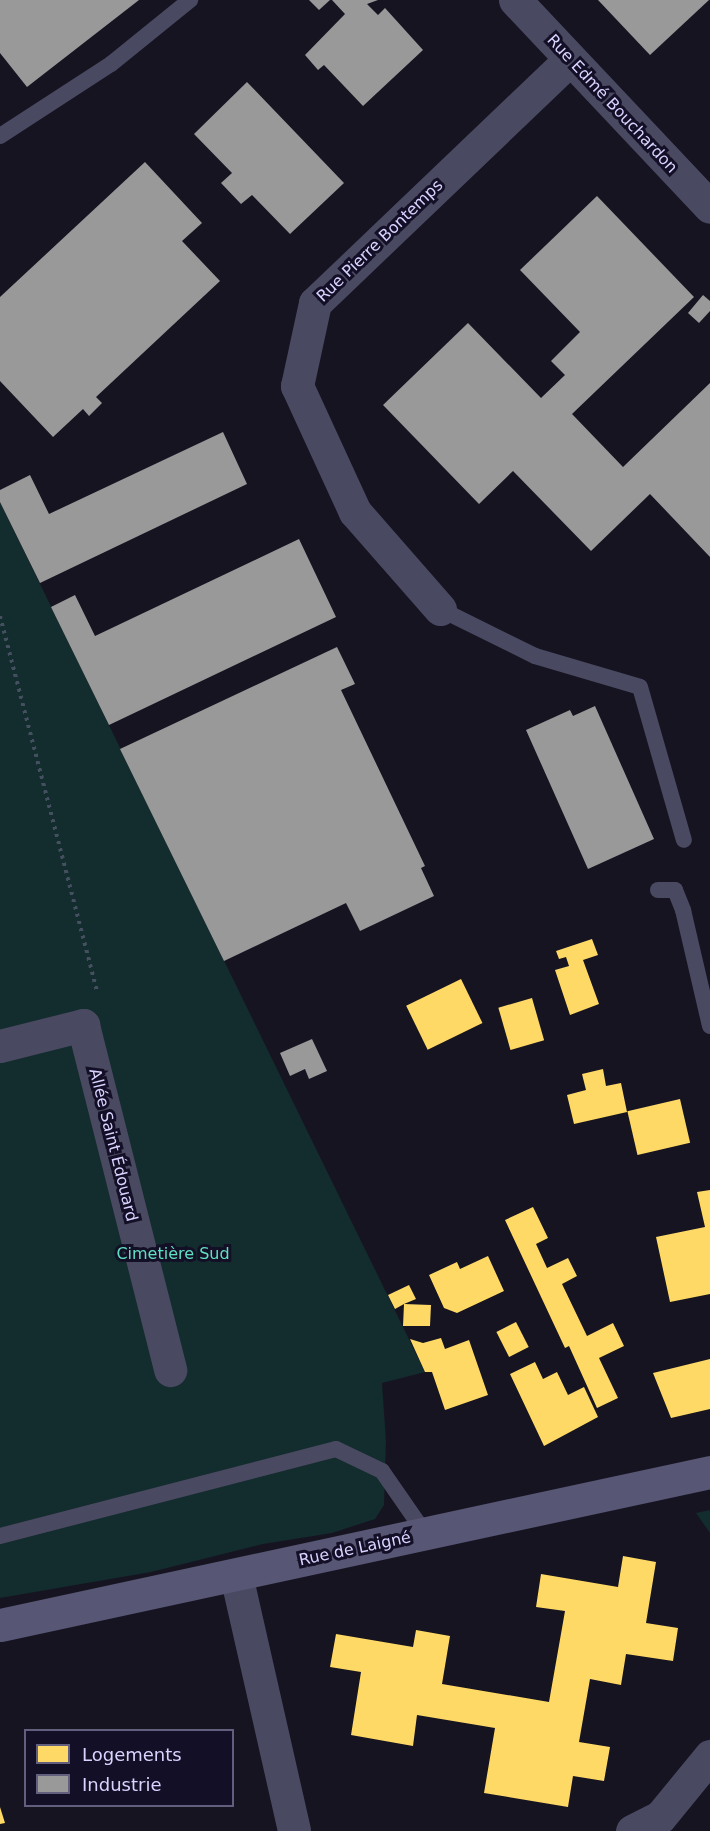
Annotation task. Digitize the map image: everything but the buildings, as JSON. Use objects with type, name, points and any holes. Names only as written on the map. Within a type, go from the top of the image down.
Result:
[{"type":"street","name":"Rue Edmé Bouchardon","points":[[515,0],[710,207]]},
{"type":"street","name":"Rue Pierre Bontemps","points":[[441,609],[354,512],[297,386],[315,303],[570,59]]},
{"type":"street","points":[[0,1046],[83,1025]]},
{"type":"street","name":"Allée Saint Édouard","points":[[83,1025],[170,1370]]},
{"type":"street","name":"Rue de Laigné","points":[[0,1625],[710,1473]]},
{"type":"street","points":[[236,1575],[294,1831]]},
{"type":"street","points":[[632,1831],[660,1817],[710,1756]]},
{"type":"lane","points":[[0,136],[111,64],[190,0]]},
{"type":"lane","points":[[441,609],[535,656],[640,687],[684,840]]},
{"type":"lane","points":[[658,890],[675,890],[683,910],[710,1026]]},
{"type":"lane","points":[[0,1536],[336,1449],[382,1471],[425,1533]]},
{"type":"path","points":[[0,616],[100,1006],[83,1025]]},
{"type":"green space","name":"Cimetière Sud","points":[[0,502],[425,1372],[382,1383],[386,1441],[384,1505],[375,1519],[332,1533],[263,1544],[151,1572],[0,1598]]},
{"type":"green space","points":[[710,1510],[710,1533],[696,1513]]}]
